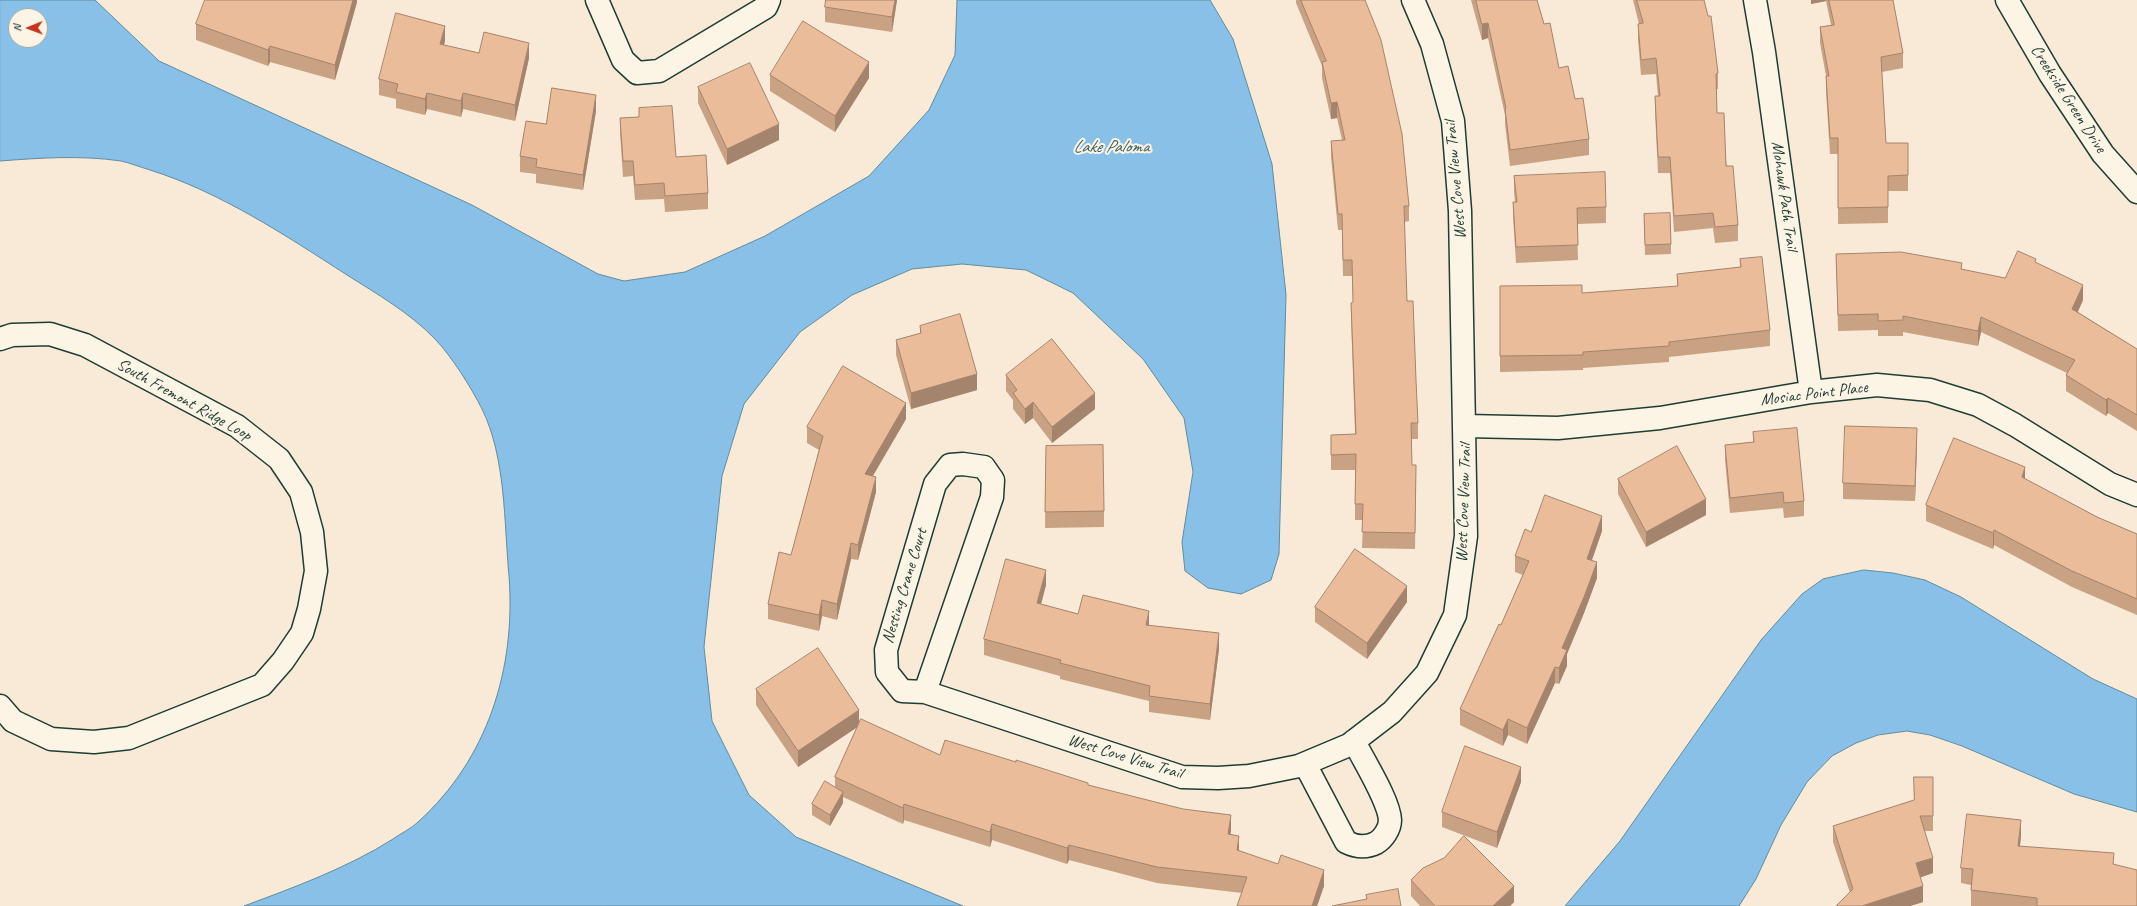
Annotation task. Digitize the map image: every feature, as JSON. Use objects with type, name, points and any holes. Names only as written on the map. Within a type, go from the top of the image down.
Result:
[{"type":"street","points":[[597,0],[623,60],[637,74],[659,71],[766,7],[769,0]]},
{"type":"street","name":"West Cove View Trail","points":[[925,692],[1182,777],[1218,778],[1249,776],[1305,764],[1349,745],[1392,712],[1427,673],[1455,615],[1466,536],[1466,426],[1460,211],[1453,121],[1432,44],[1413,0]]},
{"type":"street","name":"Mohawk Path Trail","points":[[1755,0],[1764,52],[1811,392]]},
{"type":"street","name":"Creekside Green Drive","points":[[2007,0],[2050,74],[2103,154],[2137,192]]},
{"type":"street","name":"South Fremont Ridge Loop","points":[[0,339],[12,335],[50,334],[85,345],[237,426],[279,459],[301,492],[312,532],[316,571],[309,609],[302,633],[283,661],[262,685],[129,738],[94,742],[51,739],[13,721],[0,706]]},
{"type":"street","name":"Mosiac Point Place","points":[[1466,426],[1558,428],[1660,418],[1811,392],[1877,385],[1930,390],[1978,405],[2015,425],[2110,484],[2137,495]]},
{"type":"street","name":"Nesting Crane Court","points":[[963,464],[984,467],[993,480],[992,497],[925,692],[902,690],[887,672],[886,650],[935,484],[950,465],[963,464]]},
{"type":"street","points":[[1305,764],[1346,842],[1354,846],[1374,844],[1381,840],[1388,830],[1390,821],[1387,808],[1354,741]]},
{"type":"water","name":"Lake Paloma","points":[[0,0],[95,0],[159,61],[472,205],[598,274],[624,281],[685,272],[765,236],[869,176],[929,110],[955,55],[957,0],[1210,0],[1233,39],[1272,164],[1286,295],[1279,554],[1271,580],[1241,594],[1208,588],[1185,571],[1182,542],[1193,472],[1184,418],[1143,359],[1073,293],[1026,270],[962,264],[912,269],[852,295],[800,332],[744,404],[722,476],[704,647],[712,721],[749,795],[796,837],[963,906],[244,906],[339,868],[412,827],[442,797],[463,770],[479,741],[492,710],[502,678],[508,644],[510,610],[505,512],[496,448],[490,428],[478,400],[448,354],[435,339],[415,321],[381,297],[252,216],[227,202],[176,179],[121,161],[90,158],[45,158],[0,161]]},
{"type":"water","points":[[1864,570],[1893,573],[1925,580],[1961,597],[2093,679],[2137,699],[2137,812],[2074,794],[1962,746],[1930,735],[1907,731],[1878,735],[1856,743],[1832,756],[1807,782],[1781,825],[1756,879],[1739,906],[1565,906],[1620,841],[1761,640],[1802,594],[1823,579]]},
{"type":"building","points":[[205,0],[353,0],[335,65],[270,46],[268,50],[196,24]]},
{"type":"building","points":[[826,0],[895,0],[892,17],[825,7]]},
{"type":"building","points":[[1301,0],[1365,0],[1381,40],[1402,134],[1409,206],[1404,206],[1407,301],[1413,301],[1418,423],[1411,423],[1412,465],[1416,465],[1415,533],[1362,532],[1363,504],[1355,504],[1356,454],[1331,455],[1331,435],[1356,434],[1351,303],[1353,302],[1352,260],[1343,260],[1342,214],[1338,214],[1331,141],[1345,140],[1337,102],[1331,103],[1322,62],[1326,61]]},
{"type":"building","points":[[1476,0],[1537,0],[1544,24],[1550,23],[1559,68],[1568,66],[1575,99],[1583,98],[1589,139],[1510,150],[1506,108],[1488,23],[1482,24]]},
{"type":"building","points":[[1637,0],[1704,0],[1708,16],[1711,16],[1718,73],[1716,74],[1717,113],[1724,113],[1726,166],[1733,166],[1738,225],[1715,227],[1713,213],[1674,216],[1670,157],[1658,157],[1655,96],[1660,96],[1656,58],[1641,60],[1638,24],[1643,23]]},
{"type":"building","points":[[1829,0],[1893,0],[1903,53],[1881,57],[1886,143],[1908,143],[1908,175],[1888,176],[1888,207],[1838,208],[1838,138],[1830,138],[1826,76],[1829,76],[1820,27],[1834,25]]},
{"type":"building","points":[[396,13],[445,26],[440,44],[479,53],[484,32],[529,43],[515,105],[463,93],[461,101],[427,93],[425,99],[396,92],[398,84],[379,79]]},
{"type":"building","points":[[803,21],[869,62],[835,116],[770,75]]},
{"type":"building","points":[[750,63],[779,124],[727,149],[698,87]]},
{"type":"building","points":[[552,88],[596,95],[583,175],[536,167],[537,159],[520,156],[526,121],[546,124]]},
{"type":"building","points":[[672,106],[676,157],[706,155],[708,193],[665,196],[664,183],[635,185],[633,161],[623,161],[620,118],[639,117],[639,108]]},
{"type":"building","points":[[1605,172],[1606,207],[1577,208],[1578,245],[1516,247],[1513,202],[1517,202],[1514,176]]},
{"type":"building","points":[[1670,213],[1671,244],[1645,245],[1644,214]]},
{"type":"building","points":[[2018,251],[2036,259],[2035,262],[2083,285],[2072,309],[2137,349],[2137,415],[2108,398],[2106,400],[2066,375],[2075,360],[1981,317],[1978,331],[1903,316],[1903,320],[1878,321],[1878,314],[1838,315],[1836,254],[1901,252],[1962,263],[1961,269],[2005,278]]},
{"type":"building","points":[[1762,257],[1770,330],[1669,342],[1669,346],[1583,352],[1583,355],[1500,356],[1500,286],[1582,285],[1582,293],[1678,286],[1677,274],[1741,267],[1740,259]]},
{"type":"building","points":[[960,314],[977,374],[911,393],[896,340],[921,333],[920,326]]},
{"type":"building","points":[[1052,339],[1095,393],[1052,427],[1033,402],[1025,409],[1013,393],[1017,390],[1006,375]]},
{"type":"building","points":[[843,366],[906,403],[865,474],[876,477],[858,545],[851,543],[837,604],[822,600],[819,615],[768,604],[779,552],[791,555],[823,436],[807,427]]},
{"type":"building","points":[[1845,426],[1917,428],[1915,486],[1843,483]]},
{"type":"building","points":[[1797,428],[1804,501],[1784,503],[1783,492],[1730,498],[1725,445],[1754,442],[1753,432]]},
{"type":"building","points":[[1954,438],[2025,467],[2022,477],[2097,517],[2137,534],[2137,599],[2072,571],[1994,530],[1993,533],[1926,505]]},
{"type":"building","points":[[1103,445],[1104,511],[1045,512],[1046,446]]},
{"type":"building","points":[[1677,446],[1706,499],[1646,532],[1618,479]]},
{"type":"building","points":[[1545,495],[1602,516],[1587,559],[1597,562],[1562,648],[1567,650],[1559,668],[1555,667],[1527,728],[1508,719],[1503,730],[1460,709],[1499,624],[1501,625],[1529,561],[1515,556],[1525,529],[1531,532]]},
{"type":"building","points":[[1355,549],[1407,586],[1367,643],[1315,607]]},
{"type":"building","points":[[1006,559],[1046,570],[1037,603],[1078,614],[1083,595],[1149,611],[1146,625],[1219,633],[1210,704],[1149,696],[1150,686],[1060,663],[1061,660],[984,639]]},
{"type":"building","points":[[818,648],[859,710],[798,751],[756,689]]},
{"type":"building","points":[[861,719],[940,755],[945,740],[1016,762],[1016,760],[1088,783],[1088,785],[1183,809],[1231,815],[1228,834],[1239,836],[1237,850],[1278,864],[1281,855],[1324,870],[1312,906],[1237,906],[1247,877],[1157,867],[1069,845],[1067,848],[992,824],[990,832],[904,804],[903,808],[835,777]]},
{"type":"building","points":[[1465,746],[1521,767],[1497,832],[1442,812]]},
{"type":"building","points":[[1914,777],[1933,777],[1933,816],[1920,816],[1933,858],[1916,863],[1923,886],[1862,906],[1836,906],[1853,889],[1833,826],[1914,800]]},
{"type":"building","points":[[825,781],[843,792],[830,815],[812,804]]},
{"type":"building","points":[[1967,814],[2021,820],[2018,846],[2114,853],[2113,864],[2137,870],[2137,906],[2037,906],[2037,898],[1971,890],[1973,869],[1961,868]]},
{"type":"building","points":[[1464,836],[1514,886],[1493,906],[1435,906],[1411,880],[1423,868],[1444,858]]},
{"type":"building","points":[[1398,889],[1401,906],[1332,906],[1367,899],[1366,895]]}]
